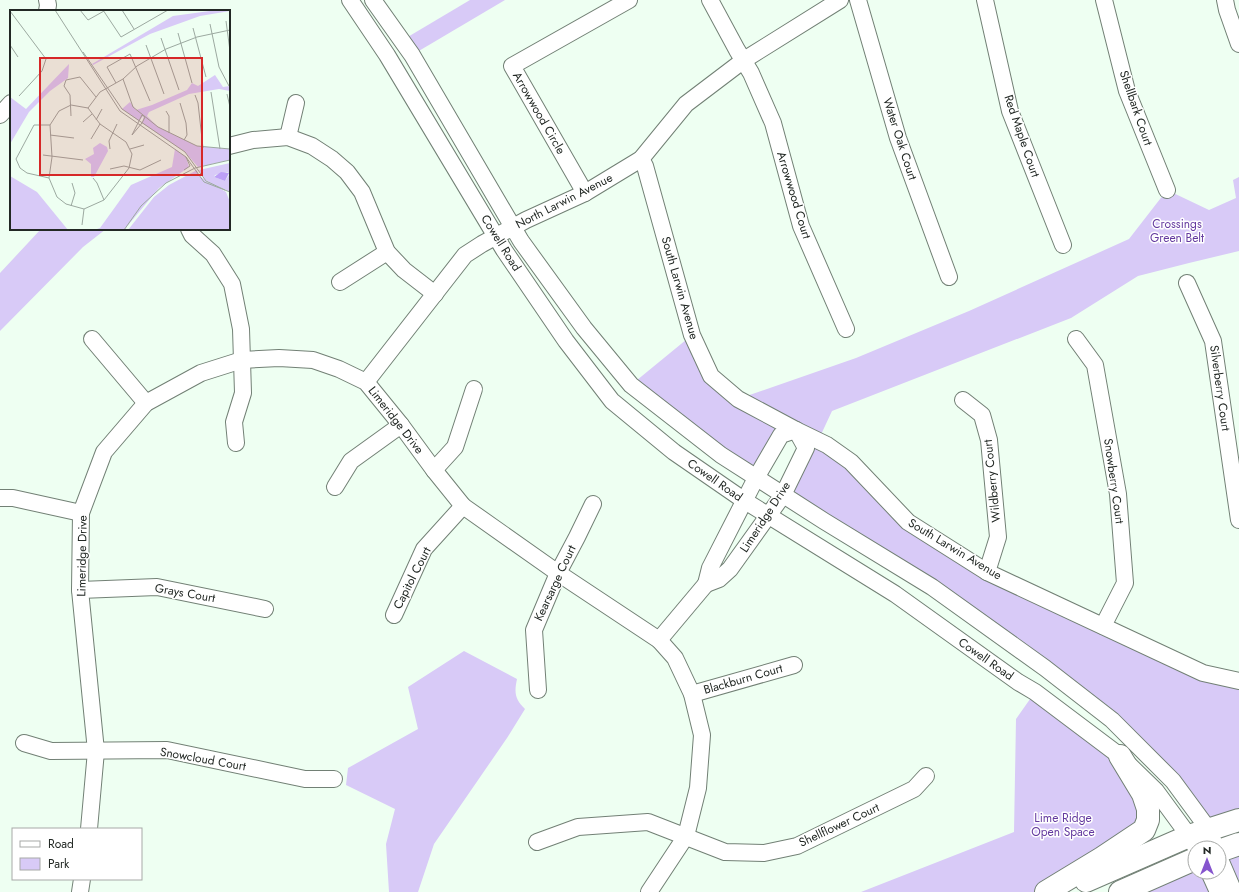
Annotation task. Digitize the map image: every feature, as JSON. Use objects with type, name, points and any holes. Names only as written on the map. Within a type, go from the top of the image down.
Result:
[{"type":"highway","points":[[1046,892],[1102,858],[1144,830],[1148,820],[1148,809],[1142,794],[1120,756]]},
{"type":"highway","points":[[1212,839],[1239,820]]},
{"type":"highway","points":[[1066,892],[1080,884],[1187,844]]},
{"type":"highway","points":[[1227,848],[1239,844]]},
{"type":"highway","points":[[1120,892],[1187,863]]},
{"type":"street","points":[[46,0],[48,5],[47,10]]},
{"type":"street","name":"Cowell Road","points":[[350,0],[387,55],[496,236],[566,342],[612,401],[674,452],[744,501],[895,594],[1018,682],[1040,696],[1120,756],[1156,791],[1191,840]]},
{"type":"street","name":"Cowell Road","points":[[373,0],[412,55],[521,241],[584,328],[630,385],[721,455],[932,587],[1045,668],[1112,720],[1173,781],[1212,839]]},
{"type":"street","name":"Arrowwood Circle","points":[[585,193],[512,66],[629,0]]},
{"type":"street","points":[[710,0],[744,60]]},
{"type":"street","name":"North Larwin Avenue","points":[[366,382],[465,255],[526,220],[585,193],[641,159],[686,104],[744,60],[840,0]]},
{"type":"street","name":"Water Oak Court","points":[[858,0],[898,138],[949,277]]},
{"type":"street","name":"Red Maple Court","points":[[985,0],[1010,111],[1063,245]]},
{"type":"street","name":"Shellbark Court","points":[[1104,0],[1127,91],[1167,190]]},
{"type":"street","points":[[1225,0],[1239,44]]},
{"type":"street","name":"Arrowwood Court","points":[[744,60],[751,72],[773,123],[801,226],[846,329]]},
{"type":"street","points":[[0,115],[10,104]]},
{"type":"street","points":[[288,137],[296,104]]},
{"type":"street","points":[[230,146],[253,140],[288,137],[312,146],[332,159],[347,172],[362,192],[387,252],[404,270],[435,294]]},
{"type":"street","name":"South Larwin Avenue","points":[[641,159],[645,166],[692,335],[711,376],[738,399],[827,445],[851,462],[908,522],[987,572],[1203,672],[1239,682]]},
{"type":"street","points":[[190,230],[192,235],[213,254],[232,284],[241,329],[243,393],[234,422],[236,444]]},
{"type":"street","points":[[340,282],[387,252]]},
{"type":"street","name":"Silverberry Court","points":[[1187,284],[1213,341],[1239,520]]},
{"type":"street","points":[[92,339],[146,403]]},
{"type":"street","name":"Snowberry Court","points":[[1076,339],[1095,365],[1118,494],[1125,583],[1103,626]]},
{"type":"street","name":"Limeridge Drive","points":[[89,828],[96,751],[80,590],[81,513],[104,452],[146,403],[201,373],[242,360],[279,358],[313,360],[339,369],[366,382],[463,506],[558,573],[659,640],[675,658],[692,694],[702,735],[698,788],[686,836],[649,892]]},
{"type":"street","points":[[434,470],[455,447],[474,389]]},
{"type":"street","name":"Wildberry Court","points":[[962,400],[982,415],[989,440],[998,537],[987,572]]},
{"type":"street","points":[[335,487],[351,461],[401,425]]},
{"type":"street","name":"Limeridge Drive","points":[[659,640],[706,584],[710,568],[756,478],[781,435],[796,430],[806,448],[783,495],[730,569],[719,579],[706,584]]},
{"type":"street","points":[[0,498],[13,498],[81,513]]},
{"type":"street","name":"Kearsarge Court","points":[[538,690],[534,630],[558,573],[578,537],[593,504]]},
{"type":"street","name":"Capitol Court","points":[[394,615],[424,549],[463,506]]},
{"type":"street","name":"Grays Court","points":[[80,590],[157,587],[265,609]]},
{"type":"street","name":"Blackburn Court","points":[[692,694],[794,665]]},
{"type":"street","name":"Snowcloud Court","points":[[24,743],[51,751],[167,750],[305,779],[334,779]]},
{"type":"street","name":"Shellflower Court","points":[[537,842],[578,827],[648,822],[725,852],[764,853],[797,846],[914,790],[926,776]]},
{"type":"street","points":[[1227,876],[1234,892]]},
{"type":"street","points":[[80,892],[82,880]]},
{"type":"street","points":[[1212,880],[1218,892]]},
{"type":"green space","points":[[470,0],[505,0],[412,55],[401,41]]},
{"type":"green space","name":"Crossings Green Belt","points":[[1239,177],[1239,251],[1138,276],[1071,318],[832,411],[818,441],[908,522],[987,572],[1239,681],[1239,820],[1209,830],[1173,781],[1045,668],[783,495],[806,448],[796,430],[781,435],[756,478],[631,385],[692,335],[711,376],[738,399],[856,358],[969,311],[1129,239],[1167,190],[1209,210],[1236,198],[1233,180]]},
{"type":"green space","points":[[40,230],[105,230],[83,247],[0,331],[0,273]]},
{"type":"green space","points":[[464,651],[517,679],[516,696],[525,709],[507,738],[434,844],[418,892],[389,892],[386,844],[395,809],[346,785],[348,768],[418,729],[408,687]]},
{"type":"green space","name":"Lime Ridge Open Space","points":[[1035,692],[1120,756],[1148,820],[1046,892],[861,892],[1014,832],[1016,719]]},
{"type":"green space","points":[[1239,844],[1239,892],[1227,871],[1227,852]]},
{"type":"green space","points":[[1187,863],[1187,880],[1213,880],[1218,892],[1120,892]]}]
